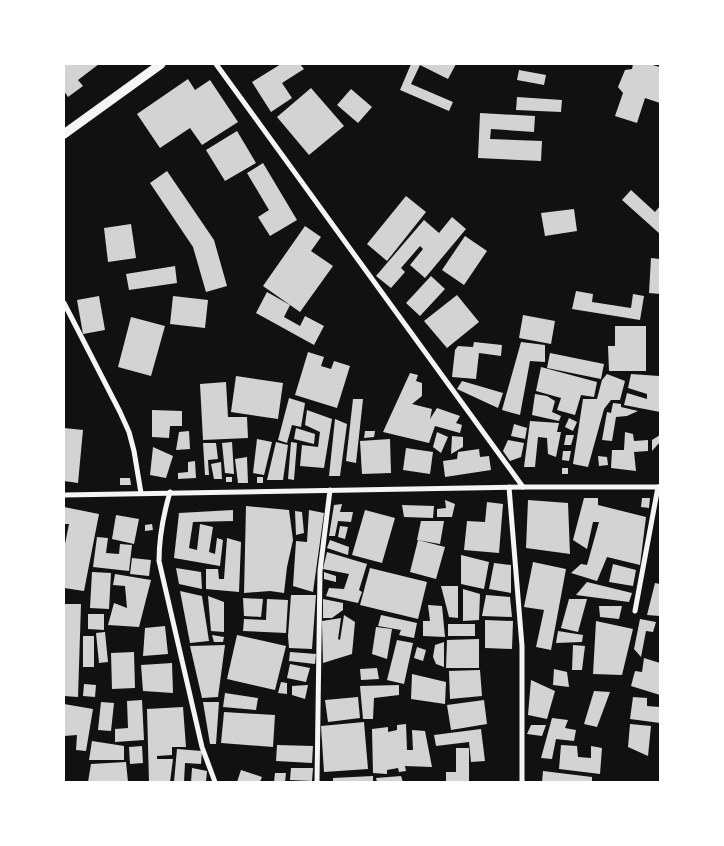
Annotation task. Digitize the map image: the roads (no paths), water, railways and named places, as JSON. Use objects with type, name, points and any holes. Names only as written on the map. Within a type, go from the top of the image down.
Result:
[{"type":"street","points":[[64,134],[161,64]]},
{"type":"street","points":[[216,64],[523,487]]},
{"type":"street","points":[[64,303],[126,425],[134,451],[142,493]]},
{"type":"street","points":[[509,487],[522,646],[522,782]]},
{"type":"street","points":[[64,495],[509,487],[659,487],[635,611]]},
{"type":"street","points":[[317,782],[320,571],[330,490]]},
{"type":"street","points":[[170,492],[162,517],[159,538],[159,561],[202,747],[215,782]]}]
